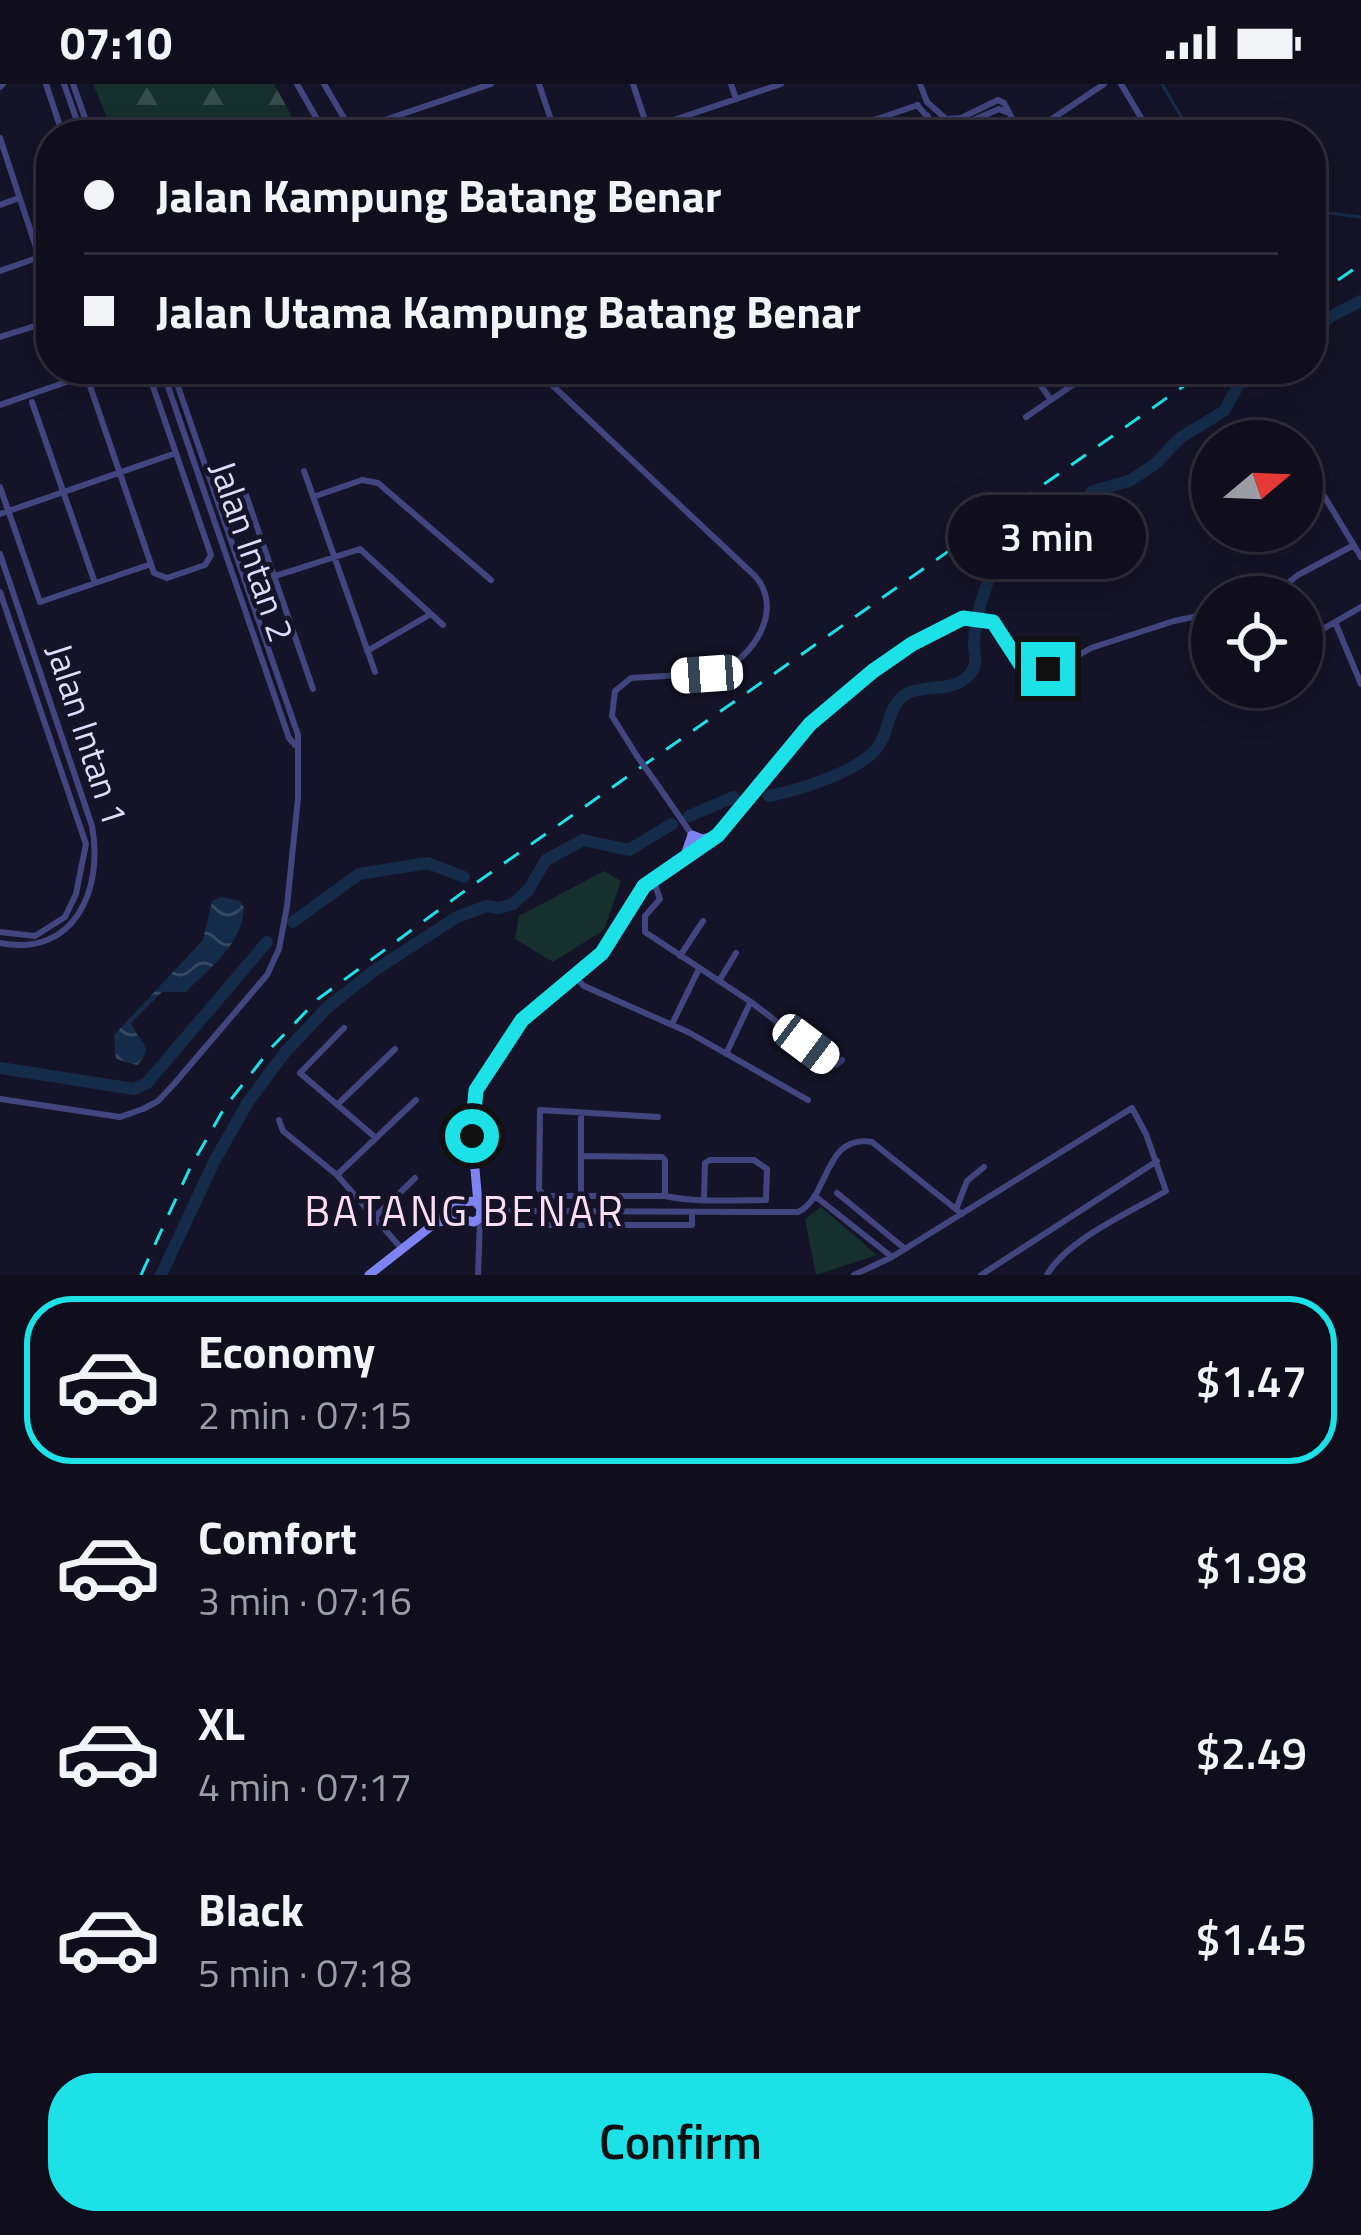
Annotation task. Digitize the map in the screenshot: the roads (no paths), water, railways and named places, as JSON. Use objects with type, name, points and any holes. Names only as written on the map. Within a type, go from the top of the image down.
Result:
[{"type":"street","points":[[46,84],[58,120]]},
{"type":"street","points":[[64,84],[77,120]]},
{"type":"street","points":[[74,84],[86,120]]},
{"type":"street","points":[[297,84],[317,120]]},
{"type":"street","points":[[324,84],[345,120]]},
{"type":"street","points":[[390,120],[491,84]]},
{"type":"street","points":[[538,84],[551,120]]},
{"type":"street","points":[[633,84],[645,120]]},
{"type":"street","points":[[730,84],[736,99]]},
{"type":"street","points":[[674,120],[781,84]]},
{"type":"street","points":[[920,84],[927,102],[952,120],[998,100],[1014,120]]},
{"type":"street","points":[[1048,120],[1104,84]]},
{"type":"street","points":[[1121,84],[1142,120]]},
{"type":"street","points":[[874,120],[927,102]]},
{"type":"street","points":[[917,105],[932,120]]},
{"type":"street","points":[[973,120],[999,109],[1009,113]]},
{"type":"street","points":[[925,120],[927,115]]},
{"type":"street","points":[[0,138],[36,245]]},
{"type":"street","points":[[0,205],[20,198]]},
{"type":"street","points":[[0,271],[36,258]]},
{"type":"street","points":[[0,337],[36,326]]},
{"type":"street","points":[[0,405],[51,384]]},
{"type":"street","points":[[89,384],[151,563],[161,578],[206,565],[212,555],[152,384]]},
{"type":"street","name":"Jalan Intan 2","points":[[168,384],[242,586]]},
{"type":"street","name":"Jalan Intan 2","points":[[0,1099],[120,1117],[158,1101],[275,961],[290,884],[298,748],[290,738],[177,384]]},
{"type":"street","points":[[552,384],[755,576],[767,596],[768,615],[751,648],[728,669],[631,679],[616,692],[612,716],[701,848]]},
{"type":"street","points":[[1040,384],[1051,400]]},
{"type":"street","points":[[1026,417],[1074,384]]},
{"type":"street","points":[[32,402],[95,583]]},
{"type":"street","points":[[4,512],[176,453]]},
{"type":"street","points":[[304,471],[375,672]]},
{"type":"street","points":[[313,496],[362,480],[378,483],[491,580]]},
{"type":"street","points":[[0,487],[4,512],[40,602],[151,563]]},
{"type":"street","points":[[245,492],[314,689]]},
{"type":"street","points":[[1323,494],[1361,557]]},
{"type":"street","points":[[1297,576],[1354,545]]},
{"type":"street","points":[[242,586],[364,550],[443,625]]},
{"type":"street","name":"Jalan Intan 1","points":[[0,554],[96,849],[88,896],[79,915],[61,934],[41,945],[0,943]]},
{"type":"street","name":"Jalan Intan 1","points":[[0,592],[86,844],[76,894],[65,917],[35,936],[0,932]]},
{"type":"street","points":[[2,605],[16,599]]},
{"type":"street","points":[[1323,629],[1361,607]]},
{"type":"street","points":[[368,651],[431,614]]},
{"type":"street","points":[[478,1275],[480,1210],[472,1115],[476,1090],[522,1020],[614,938],[644,886],[718,835],[817,717],[912,644],[945,626],[978,618],[1000,628],[1021,665],[1038,670],[1191,617]]},
{"type":"street","points":[[1335,622],[1361,684]]},
{"type":"street","points":[[692,835],[718,835]]},
{"type":"street","points":[[684,859],[692,835]]},
{"type":"street","points":[[652,878],[660,899],[642,926],[645,932],[751,1002],[827,1060],[838,1065],[842,1060]]},
{"type":"street","points":[[680,956],[703,921]]},
{"type":"street","points":[[719,982],[736,953]]},
{"type":"street","points":[[671,1024],[699,969]]},
{"type":"street","points":[[574,976],[584,986],[671,1024],[808,1100]]},
{"type":"street","points":[[726,1054],[751,1002]]},
{"type":"street","points":[[344,1028],[303,1069],[302,1077],[376,1138]]},
{"type":"street","points":[[337,1106],[395,1049]]},
{"type":"street","points":[[337,1175],[416,1100]]},
{"type":"street","points":[[854,1275],[876,1270],[959,1211],[1132,1108],[1166,1192],[1073,1247],[1047,1275]]},
{"type":"street","points":[[658,1117],[540,1110],[538,1185],[544,1196],[665,1196],[704,1199],[766,1200],[767,1169],[754,1160],[710,1160],[705,1163],[704,1199]]},
{"type":"street","points":[[581,1114],[581,1212]]},
{"type":"street","points":[[278,1120],[283,1131],[337,1175],[402,1249]]},
{"type":"street","points":[[462,1202],[480,1210],[798,1212],[808,1207],[833,1155],[861,1140],[872,1142],[959,1211]]},
{"type":"street","points":[[581,1156],[662,1157],[665,1196]]},
{"type":"street","points":[[981,1275],[1156,1161]]},
{"type":"street","points":[[959,1211],[967,1180],[984,1167]]},
{"type":"street","points":[[474,1174],[462,1202],[463,1221],[477,1246]]},
{"type":"street","points":[[374,1217],[415,1178]]},
{"type":"street","points":[[837,1193],[905,1249]]},
{"type":"street","points":[[814,1196],[892,1257]]},
{"type":"street","points":[[369,1275],[462,1202]]},
{"type":"street","points":[[438,1222],[463,1221],[480,1210]]},
{"type":"street","points":[[526,1225],[692,1225],[692,1213]]},
{"type":"water","points":[[221,897],[240,901],[244,908],[231,944],[186,992],[162,992],[131,1023],[145,1048],[137,1065],[116,1059],[114,1035],[203,940],[212,901]]},
{"type":"waterway","points":[[1162,84],[1183,120]]},
{"type":"waterway","points":[[1326,214],[1361,217]]},
{"type":"waterway","points":[[1326,321],[1361,301]]},
{"type":"waterway","points":[[769,796],[811,785],[868,757],[885,734],[892,711],[908,693],[963,681],[975,663],[974,641],[987,584],[1008,548],[1038,528],[1058,528],[1082,541],[1095,536],[1097,528],[1086,499],[1093,491],[1129,481],[1154,465],[1180,438],[1224,411],[1239,384]]},
{"type":"waterway","points":[[689,816],[734,797]]},
{"type":"waterway","points":[[161,1275],[248,1102],[286,1051],[329,1006],[457,917],[487,906],[513,904],[529,889],[546,860],[583,840],[629,850],[672,824]]},
{"type":"waterway","points":[[293,922],[359,874],[428,863],[464,877]]},
{"type":"waterway","points":[[0,1068],[134,1089],[147,1083],[267,942]]},
{"type":"railway","points":[[1326,288],[1361,264]]},
{"type":"railway","points":[[141,1275],[190,1168],[225,1107],[318,999],[1187,384]]},
{"type":"district","name":"BATANG BENAR","points":[[465,1210]]}]
